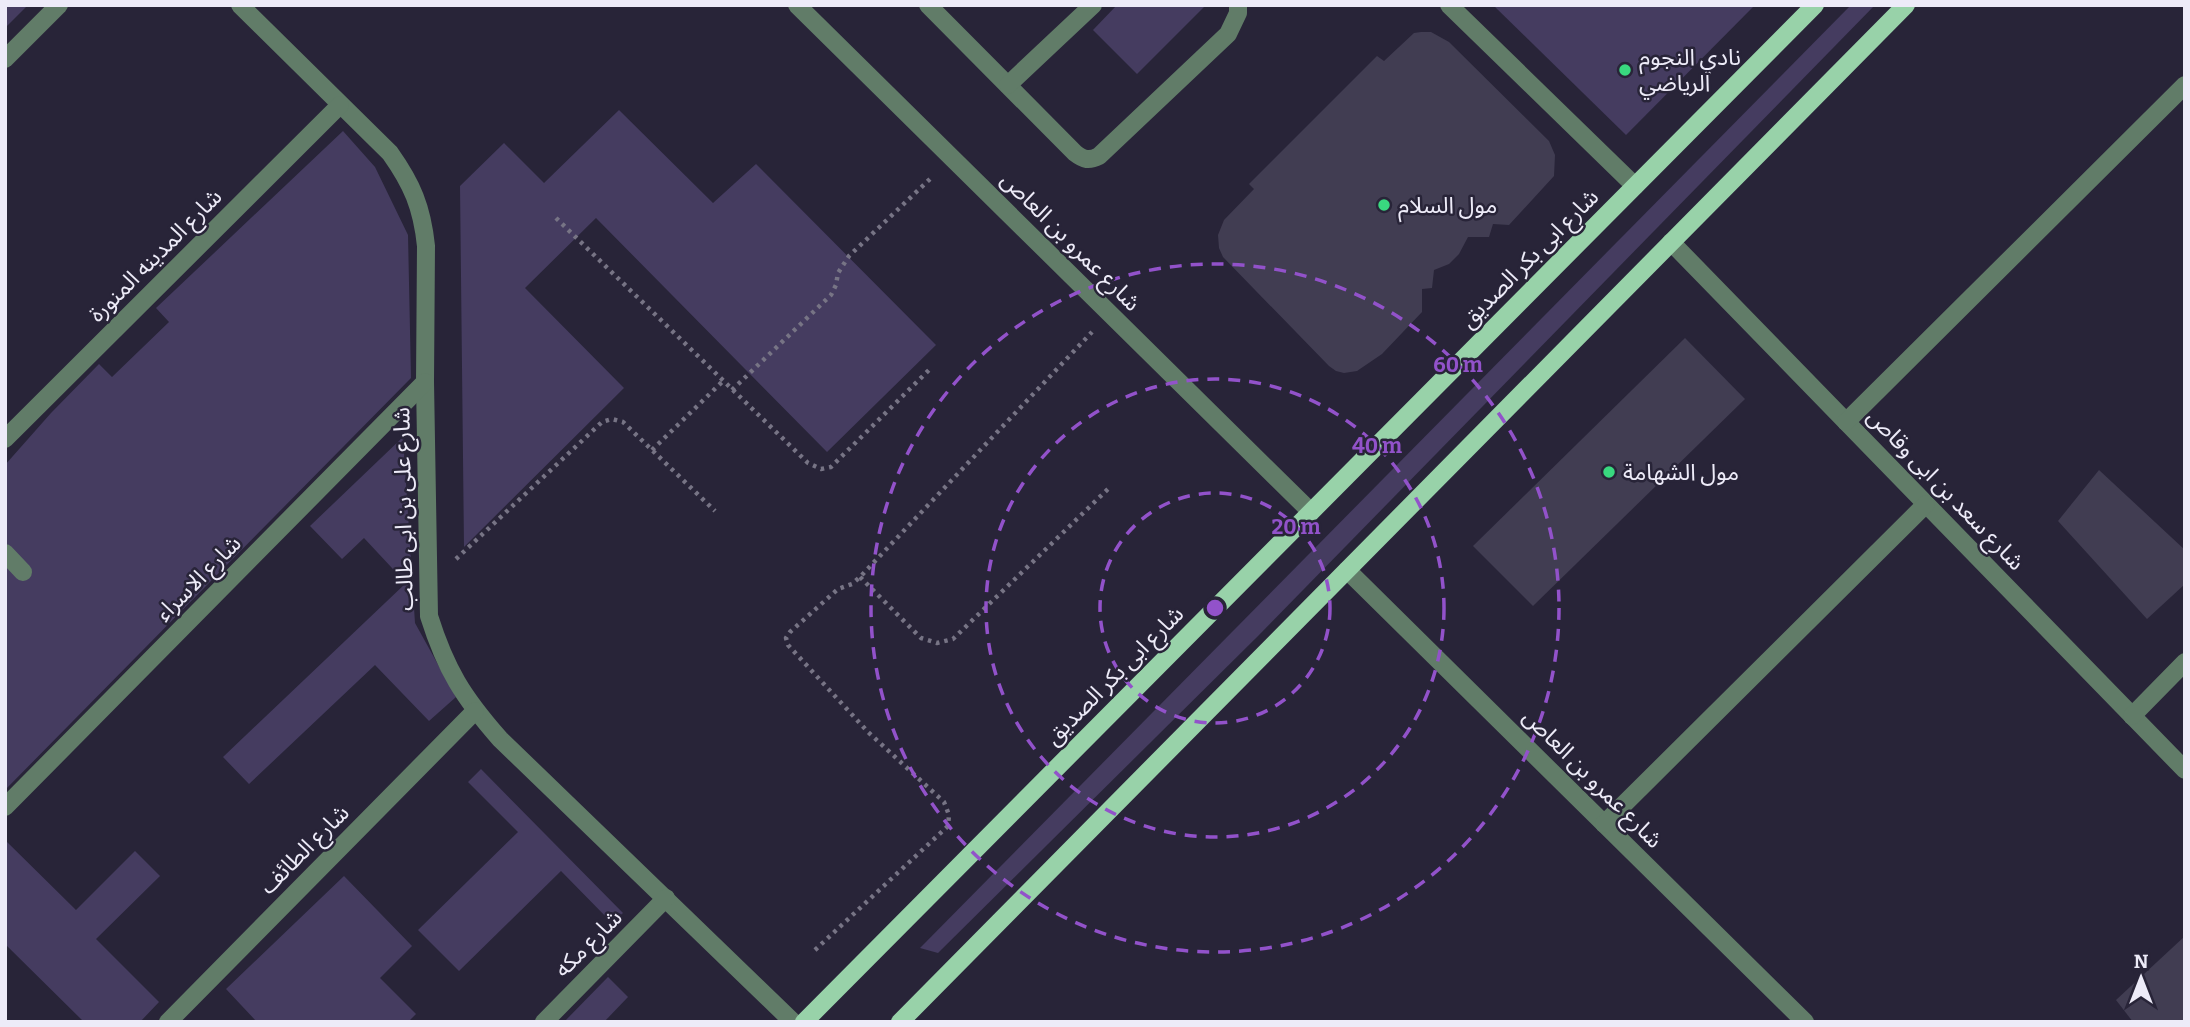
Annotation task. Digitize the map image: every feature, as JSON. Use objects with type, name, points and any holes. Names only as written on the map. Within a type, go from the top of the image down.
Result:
[{"type":"main road","name":"شارع ابى بكر الصديق","points":[[804,1022],[1815,5]]},
{"type":"main road","points":[[900,1022],[1906,5]]},
{"type":"street","points":[[5,59],[59,5]]},
{"type":"street","name":"شارع على بن ابى طالب","points":[[240,5],[390,153],[406,176],[418,202],[426,246],[425,382],[429,616],[439,648],[453,678],[475,711],[500,739],[793,1022]]},
{"type":"street","name":"شارع عمرو بن العاص","points":[[797,5],[1311,512]]},
{"type":"street","points":[[928,5],[1075,153],[1082,159],[1091,160],[1099,156],[1228,34],[1238,13],[1238,5]]},
{"type":"street","points":[[1008,85],[1093,5]]},
{"type":"street","points":[[1449,5],[1635,186]]},
{"type":"street","points":[[1846,422],[2185,85]]},
{"type":"street","name":"شارع المدينه المنورة","points":[[5,439],[340,105]]},
{"type":"street","name":"شارع سعد بن ابى وقاص","points":[[1671,242],[2185,770]]},
{"type":"street","name":"شارع الاسراء","points":[[5,807],[425,382]]},
{"type":"street","points":[[1604,824],[1926,504]]},
{"type":"street","points":[[5,553],[23,572]]},
{"type":"street","name":"شارع عمرو بن العاص","points":[[1347,570],[1805,1022]]},
{"type":"street","points":[[2132,716],[2185,662]]},
{"type":"street","name":"شارع الطائف","points":[[169,1022],[475,711]]},
{"type":"street","name":"شارع مكه","points":[[544,1022],[666,898]]},
{"type":"path","points":[[732,390],[831,295],[838,273],[849,256],[952,158]]},
{"type":"path","points":[[556,218],[808,463],[821,469],[831,467],[931,368]]},
{"type":"path","points":[[815,950],[948,826],[949,815],[944,802],[868,732],[788,645],[786,638],[838,589],[852,584],[860,577],[1110,313]]},
{"type":"path","points":[[652,450],[723,381]]},
{"type":"path","points":[[428,586],[602,422],[612,419],[623,422],[715,511]]},
{"type":"path","points":[[860,577],[921,638],[937,643],[953,639],[1109,488]]},
{"type":"shaded area","points":[[5,5],[28,5],[5,28]]},
{"type":"shaded area","points":[[1117,5],[1206,5],[1137,74],[1093,30]]},
{"type":"shaded area","name":"نادي النجوم الرياضي","points":[[1493,5],[1755,5],[1626,135]]},
{"type":"shaded area","points":[[1851,5],[1875,5],[1258,636],[938,953],[920,948]]},
{"type":"shaded area","points":[[619,110],[713,203],[756,164],[936,345],[827,452],[596,218],[525,288],[624,388],[464,547],[460,186],[504,143],[544,183]]},
{"type":"shaded area","points":[[343,131],[375,167],[408,235],[411,378],[5,790],[5,465],[99,364],[112,377],[169,322],[156,308]]},
{"type":"shaded area","points":[[403,437],[415,623],[456,697],[429,721],[375,665],[249,784],[223,757],[406,583],[364,538],[342,559],[310,526]]},
{"type":"shaded area","points":[[481,769],[623,913],[612,923],[561,871],[459,971],[418,930],[518,832],[468,782]]},
{"type":"shaded area","points":[[5,840],[76,910],[135,851],[160,876],[96,939],[159,1002],[140,1022],[84,1022],[5,944]]},
{"type":"shaded area","points":[[344,876],[412,946],[380,978],[416,1014],[408,1022],[257,1022],[226,989]]},
{"type":"shaded area","points":[[608,977],[628,997],[604,1022],[564,1022]]},
{"type":"building","name":"مول السلام","points":[[1431,32],[1449,42],[1549,141],[1555,155],[1554,176],[1509,225],[1493,224],[1489,237],[1468,237],[1459,254],[1449,264],[1434,270],[1432,288],[1422,289],[1422,312],[1382,354],[1357,371],[1344,373],[1329,366],[1223,257],[1218,235],[1224,220],[1254,189],[1249,184],[1377,56],[1384,61],[1414,33]]},
{"type":"building","name":"مول الشهامة","points":[[1685,338],[1745,399],[1533,606],[1473,546]]},
{"type":"building","points":[[2099,470],[2185,550],[2185,584],[2147,619],[2058,521]]},
{"type":"building","points":[[2185,936],[2185,1022],[2133,1022],[2116,1000]]},
{"type":"place","name":"نادي النجوم الرياضي","points":[[1625,70]]},
{"type":"place","name":"مول السلام","points":[[1384,205]]},
{"type":"place","name":"مول الشهامة","points":[[1609,472]]}]
